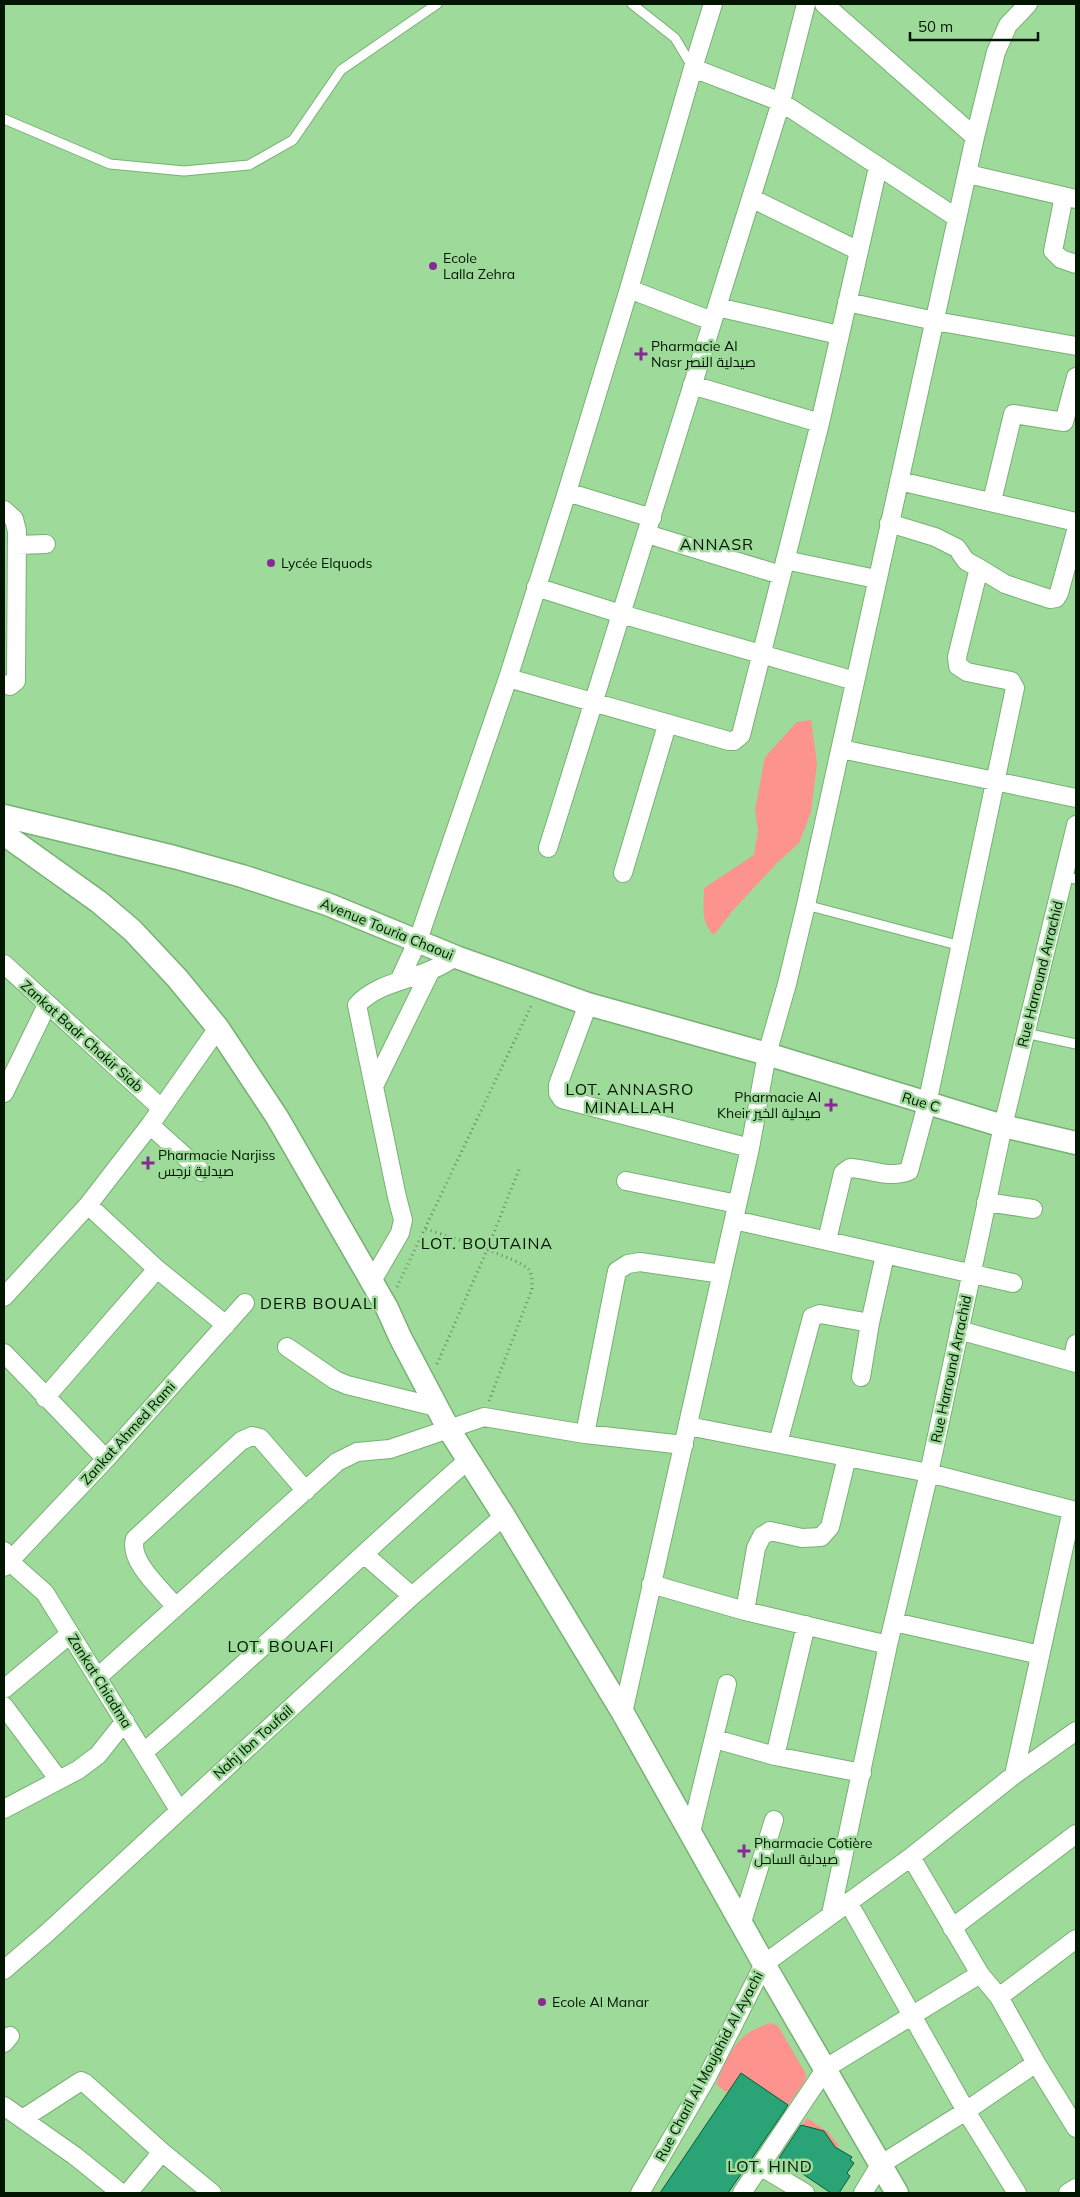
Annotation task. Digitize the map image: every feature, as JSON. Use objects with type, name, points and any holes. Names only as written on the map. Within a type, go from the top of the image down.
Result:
[{"type":"street","points":[[400,979],[418,940],[508,678],[629,289],[692,68],[713,4]]},
{"type":"street","points":[[548,848],[781,102],[806,4]]},
{"type":"street","points":[[824,4],[975,137]]},
{"type":"street","points":[[624,1713],[651,1584],[750,1148],[767,1054],[787,984],[806,905],[876,579],[975,137],[996,52],[1008,25],[1028,4]]},
{"type":"street","points":[[692,68],[781,102],[957,218]]},
{"type":"street","points":[[508,678],[593,704],[729,741],[738,739],[741,735],[820,423],[878,167]]},
{"type":"street","points":[[968,174],[1070,198],[1053,251],[1057,257],[1076,264]]},
{"type":"street","points":[[751,198],[859,251]]},
{"type":"street","points":[[629,289],[714,314],[839,335]]},
{"type":"street","points":[[847,302],[1076,346]]},
{"type":"street","points":[[992,502],[1013,414],[1064,422],[1076,377]]},
{"type":"street","points":[[692,385],[820,423]]},
{"type":"street","points":[[899,481],[1076,522]]},
{"type":"street","points":[[567,492],[649,526],[783,568],[876,579]]},
{"type":"street","points":[[4,510],[14,519],[17,530],[16,681],[10,686],[4,684]]},
{"type":"street","points":[[890,523],[935,537],[956,548],[966,561],[1005,584],[1050,599],[1056,598],[1059,593],[1076,531]]},
{"type":"street","points":[[17,545],[46,544]]},
{"type":"street","points":[[827,1240],[843,1173],[850,1168],[860,1168],[889,1175],[899,1175],[909,1171],[927,1104],[1015,688],[1011,682],[967,672],[958,666],[956,660],[978,568]]},
{"type":"street","points":[[536,587],[621,614],[855,681]]},
{"type":"street","points":[[624,873],[668,725]]},
{"type":"street","points":[[841,749],[1076,798]]},
{"type":"street","name":"Avenue Touria Chaoui","points":[[4,816],[174,857],[242,876],[327,904],[456,957],[540,988],[588,1004],[767,1054]]},
{"type":"street","name":"Rue Harround Arrachid","points":[[831,1914],[888,1645],[929,1473],[1003,1126],[1025,1033],[1070,878],[1076,826]]},
{"type":"street","points":[[4,834],[99,902],[132,930],[177,978],[218,1028],[268,1103],[387,1308],[431,1398],[448,1428],[624,1713],[764,1964],[898,2193]]},
{"type":"street","points":[[372,1281],[400,1233],[403,1220],[357,1005],[364,997],[400,979],[431,970],[456,957]]},
{"type":"street","name":"Zankat Badr Chakir Siab","points":[[4,964],[161,1108]]},
{"type":"street","points":[[374,1086],[431,970]]},
{"type":"street","points":[[588,1004],[558,1085],[558,1093],[562,1099],[750,1148]]},
{"type":"street","points":[[4,1093],[47,1005]]},
{"type":"street","points":[[4,1297],[88,1205],[150,1125],[218,1028]]},
{"type":"street","name":"Rue C","points":[[767,1054],[1003,1126],[1076,1143]]},
{"type":"street","points":[[150,1125],[202,1172]]},
{"type":"street","points":[[626,1181],[827,1240],[1013,1283]]},
{"type":"street","points":[[986,1202],[1033,1209]]},
{"type":"street","points":[[88,1205],[157,1269],[226,1326]]},
{"type":"street","points":[[861,1377],[870,1322],[886,1255]]},
{"type":"street","points":[[585,1434],[617,1271],[628,1264],[640,1262],[722,1274]]},
{"type":"street","points":[[46,1398],[157,1269]]},
{"type":"street","name":"Zankat Ahmed Rami","points":[[6,1559],[106,1459],[245,1303]]},
{"type":"street","points":[[778,1443],[812,1317],[820,1314],[870,1322]]},
{"type":"street","points":[[959,1330],[1074,1363],[1076,1344]]},
{"type":"street","points":[[287,1347],[335,1380],[347,1385],[431,1398]]},
{"type":"street","points":[[4,1353],[106,1459]]},
{"type":"street","points":[[98,1677],[337,1462],[357,1452],[390,1449],[484,1417],[585,1434],[684,1445]]},
{"type":"street","points":[[688,1426],[929,1473],[1074,1510],[1014,1775]]},
{"type":"street","points":[[176,1607],[137,1560],[133,1546],[135,1539],[240,1440],[252,1436],[260,1438],[306,1491]]},
{"type":"street","points":[[745,1612],[756,1548],[762,1536],[770,1531],[802,1538],[821,1537],[830,1527],[846,1457]]},
{"type":"street","points":[[144,1752],[224,1684],[468,1460]]},
{"type":"street","name":"Nahj Ibn Toufail","points":[[4,1970],[47,1933],[412,1596],[504,1516]]},
{"type":"street","points":[[365,1555],[412,1596]]},
{"type":"street","name":"Zankat Chiadma","points":[[6,1559],[45,1593],[179,1810]]},
{"type":"street","points":[[651,1584],[745,1612],[888,1645]]},
{"type":"street","points":[[894,1622],[1040,1655]]},
{"type":"street","points":[[775,1756],[806,1625]]},
{"type":"street","points":[[4,1689],[70,1634]]},
{"type":"street","points":[[691,1832],[727,1684]]},
{"type":"street","points":[[4,1706],[59,1780]]},
{"type":"street","points":[[5,1805],[78,1770],[98,1755],[125,1720]]},
{"type":"street","points":[[764,1964],[911,1857],[1014,1775],[1076,1731]]},
{"type":"street","points":[[715,1739],[775,1756],[862,1773]]},
{"type":"street","points":[[742,1922],[774,1820]]},
{"type":"street","points":[[952,1928],[1076,1834]]},
{"type":"street","points":[[911,1857],[980,1974],[999,1998],[1076,2128]]},
{"type":"street","points":[[848,1902],[1014,2192]]},
{"type":"street","points":[[999,1998],[1076,1940]]},
{"type":"street","name":"Rue Charil Al Moujahid Al Ayachi","points":[[640,2193],[707,2077],[764,1964]]},
{"type":"street","points":[[742,2193],[826,2068],[980,1974]]},
{"type":"street","points":[[863,2193],[880,2165],[966,2111],[1036,2063]]},
{"type":"street","points":[[24,2118],[81,2082],[85,2082],[162,2152],[212,2193]]},
{"type":"street","points":[[4,2106],[24,2118],[121,2193]]},
{"type":"street","points":[[128,2193],[162,2152]]},
{"type":"street","points":[[760,2166],[805,2193]]},
{"type":"street","points":[[1068,2193],[1076,2188]]},
{"type":"lane","points":[[4,119],[110,164],[184,171],[249,165],[293,140],[341,70],[437,4]]},
{"type":"lane","points":[[632,4],[675,38],[692,68]]},
{"type":"lane","points":[[806,905],[961,946]]},
{"type":"lane","points":[[1025,1033],[1076,1044]]},
{"type":"path","points":[[387,1308],[540,988]]},
{"type":"path","points":[[431,1398],[486,1250],[520,1167]]},
{"type":"path","points":[[426,1229],[524,1265],[530,1271],[533,1280],[532,1289],[484,1417]]},
{"type":"shaded area","points":[[811,720],[817,764],[811,812],[799,843],[777,863],[734,909],[714,935],[705,919],[703,907],[704,888],[754,855],[758,830],[755,810],[765,757],[797,722]]},
{"type":"shaded area","points":[[771,2023],[778,2026],[806,2074],[805,2081],[788,2105],[741,2073],[727,2093],[716,2084],[730,2054],[741,2039],[749,2032]]},
{"type":"shaded area","points":[[807,2118],[828,2132],[839,2146],[837,2148],[801,2126]]},
{"type":"building","points":[[741,2073],[788,2105],[783,2113],[728,2193],[660,2193]]},
{"type":"building","points":[[801,2125],[824,2131],[835,2147],[852,2157],[850,2160],[854,2163],[847,2173],[850,2176],[839,2193],[831,2193],[779,2158]]},
{"type":"place","name":"Ecole Lalla Zehra","points":[[433,266]]},
{"type":"place","name":"Pharmacie Al Nasr صيدلية النصر","points":[[641,354]]},
{"type":"place","name":"Lycée Elquods","points":[[271,563]]},
{"type":"place","name":"Pharmacie Al Kheir صيدلية الخير","points":[[831,1105]]},
{"type":"place","name":"Pharmacie Narjiss صيدلية نرجس","points":[[148,1163]]},
{"type":"place","name":"Pharmacie Cotière صيدلية الساحل","points":[[744,1851]]},
{"type":"place","name":"Ecole Al Manar","points":[[542,2002]]},
{"type":"district","name":"ANNASR","points":[[717,544]]},
{"type":"district","name":"LOT. ANNASRO MINALLAH","points":[[630,1098]]},
{"type":"district","name":"LOT. BOUTAINA","points":[[487,1243]]},
{"type":"district","name":"DERB BOUALI","points":[[319,1303]]},
{"type":"district","name":"LOT. BOUAFI","points":[[281,1646]]},
{"type":"district","name":"LOT. HIND","points":[[770,2166]]}]
